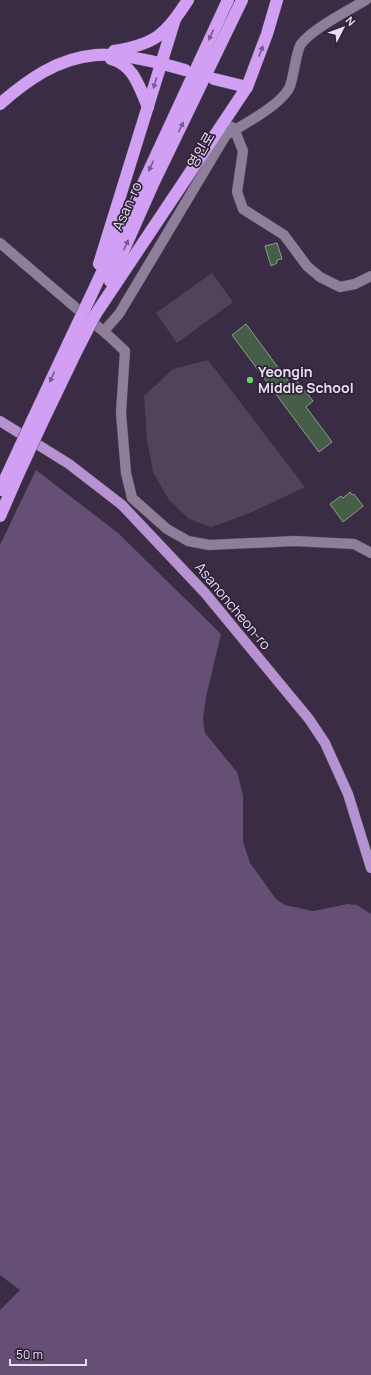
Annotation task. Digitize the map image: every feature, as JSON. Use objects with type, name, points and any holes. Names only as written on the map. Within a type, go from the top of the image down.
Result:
[{"type":"highway","points":[[0,104],[32,78],[62,63],[133,48],[152,41],[166,30],[188,0]]},
{"type":"highway","name":"Asan-ro","points":[[90,312],[95,283],[228,0]]},
{"type":"highway","name":"Asan-ro","points":[[12,476],[90,312],[106,294],[153,184],[242,0]]},
{"type":"highway","points":[[106,294],[247,87],[267,34],[277,0]]},
{"type":"highway","points":[[95,283],[175,19]]},
{"type":"highway","points":[[96,55],[122,56],[167,64],[185,70]]},
{"type":"highway","points":[[96,55],[119,61],[128,67],[135,77],[148,107]]},
{"type":"highway","points":[[214,79],[247,87]]},
{"type":"highway","points":[[0,490],[12,476]]},
{"type":"highway","points":[[0,516],[12,476]]},
{"type":"main road","name":"Asanoncheon-ro","points":[[0,421],[69,464],[122,505],[152,535],[205,593],[309,719],[325,743],[348,794],[371,868]]},
{"type":"street","name":"영인로","points":[[104,331],[119,314],[226,135],[277,103],[290,87],[300,46],[311,34],[366,0]]},
{"type":"street","points":[[226,118],[235,130],[243,151],[237,192],[242,209],[284,235],[307,266],[320,276],[340,287],[355,284],[371,276]]},
{"type":"street","points":[[0,243],[104,331],[125,351],[121,413],[126,473],[133,500],[167,529],[188,541],[210,545],[294,541],[334,542],[354,544],[371,553]]},
{"type":"street","points":[[122,505],[133,500]]},
{"type":"shaded area","points":[[212,273],[233,302],[177,343],[156,313]]},
{"type":"shaded area","points":[[208,360],[305,487],[248,514],[211,527],[189,519],[169,500],[153,472],[147,440],[144,396],[173,369]]},
{"type":"shaded area","points":[[36,470],[118,533],[221,634],[206,697],[203,719],[205,733],[237,772],[243,795],[243,842],[250,863],[276,899],[285,905],[313,911],[348,904],[357,905],[371,914],[371,1375],[0,1375],[0,1310],[20,1290],[0,1275],[0,545]]},
{"type":"building","points":[[277,243],[282,259],[277,260],[277,263],[271,266],[265,246]]},
{"type":"building","points":[[246,324],[291,385],[297,381],[313,401],[306,407],[332,442],[319,452],[232,335]]},
{"type":"building","points":[[350,492],[352,495],[354,494],[363,506],[343,522],[330,504],[341,496],[343,498]]},
{"type":"place","name":"Yeongin Middle School","points":[[250,380]]}]
